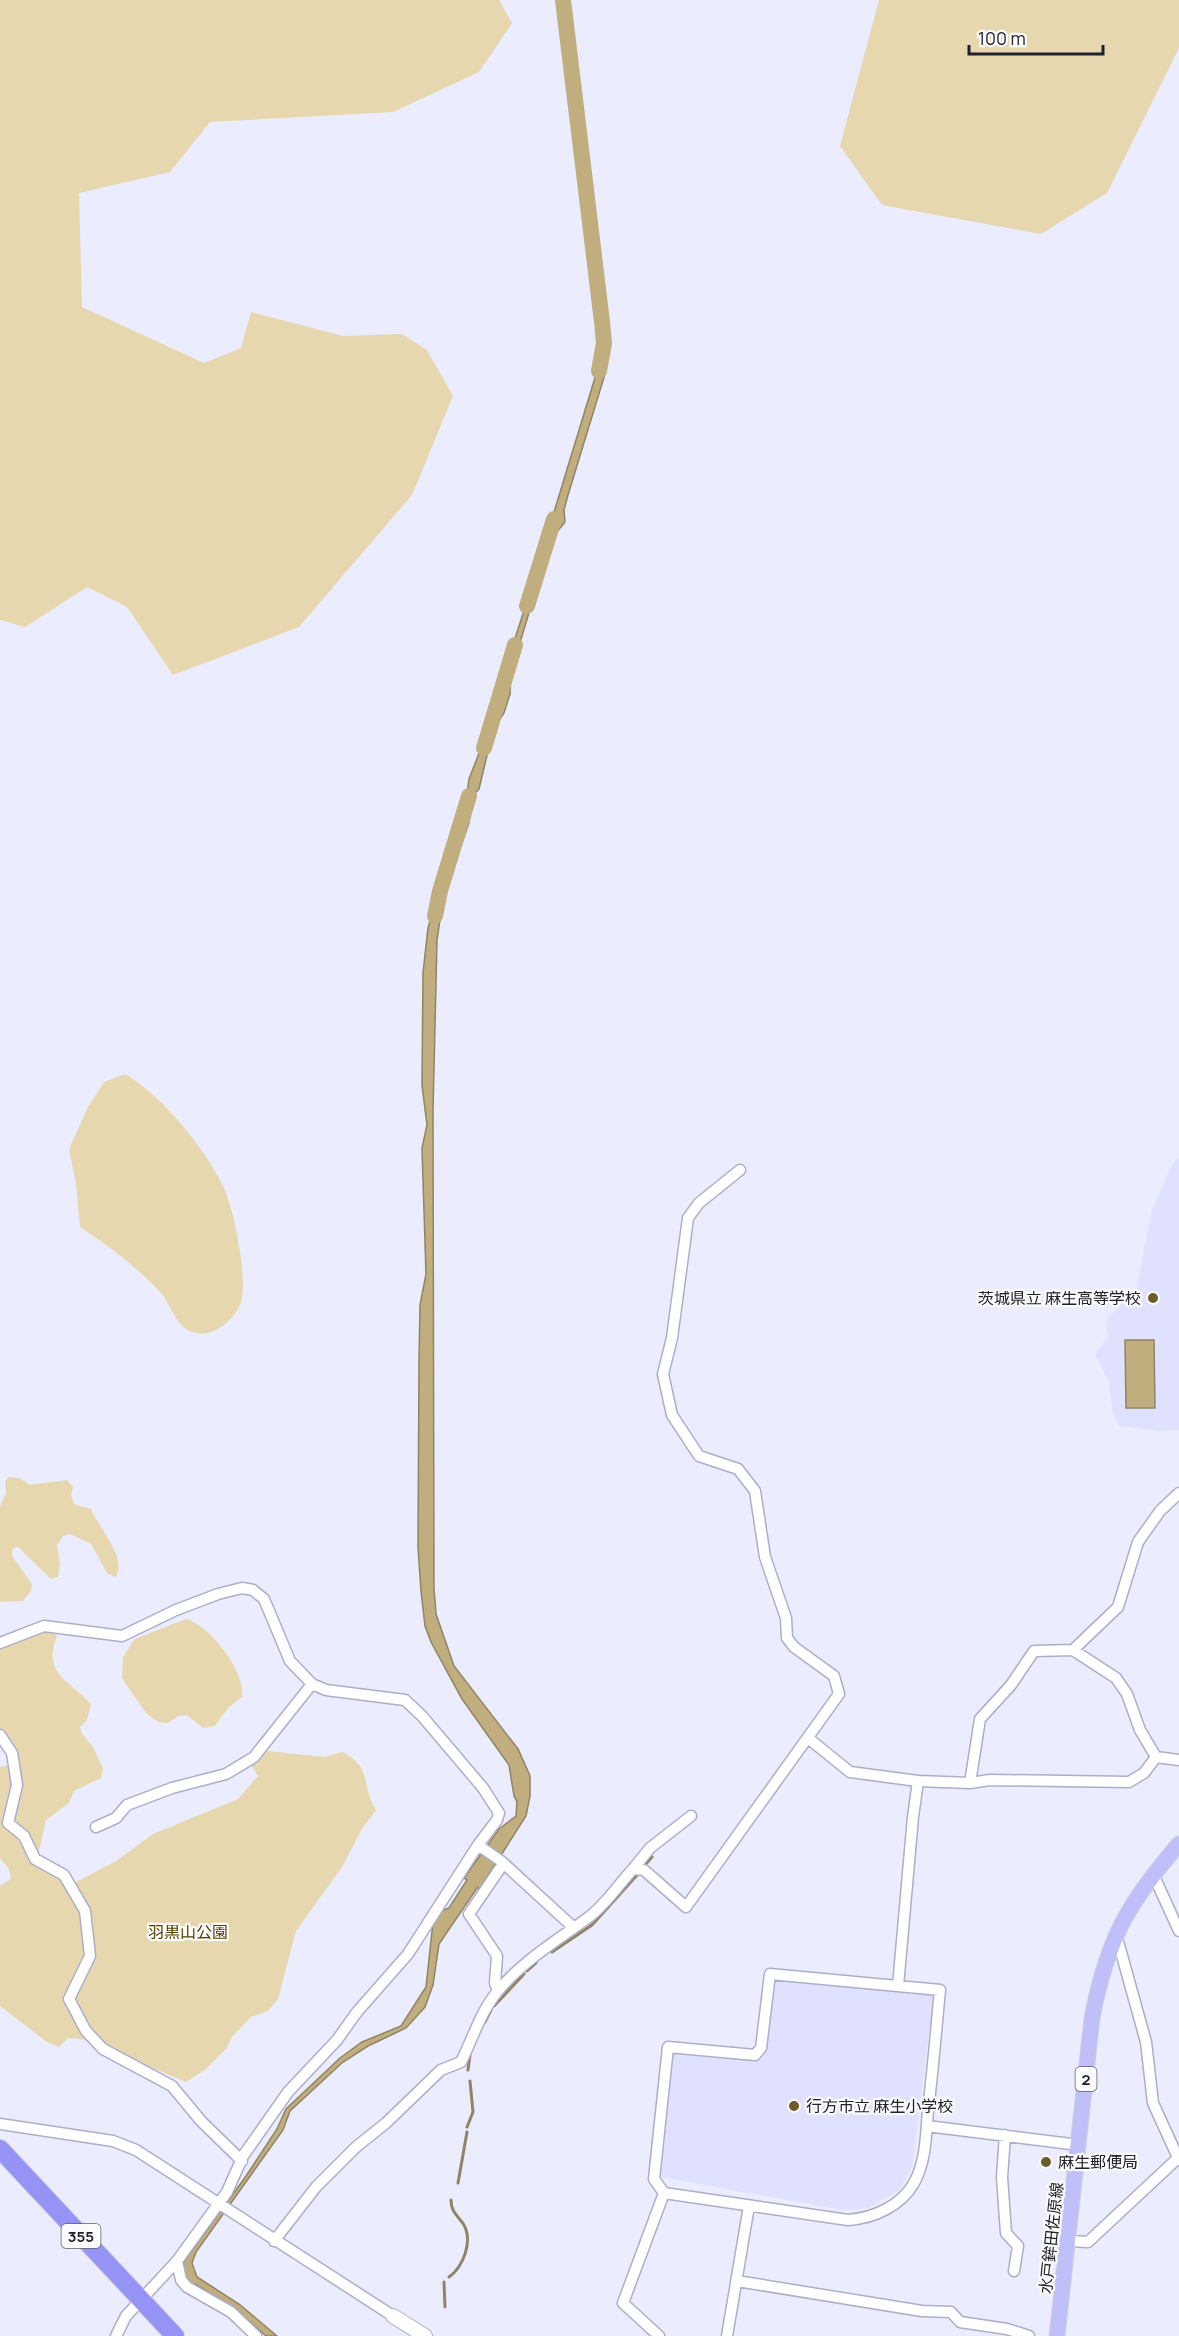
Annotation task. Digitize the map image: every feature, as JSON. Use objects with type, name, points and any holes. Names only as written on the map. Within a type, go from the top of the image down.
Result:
[{"type":"highway","name":"355","points":[[0,2150],[175,2336]]},
{"type":"main road","name":"水戸鉾田佐原線","points":[[1057,2336],[1092,2018],[1101,1971],[1116,1932],[1153,1874],[1179,1844]]},
{"type":"street","points":[[633,1869],[644,1870],[686,1907],[839,1694],[834,1676],[794,1647],[787,1638],[786,1618],[765,1557],[755,1491],[738,1469],[699,1456],[672,1415],[663,1374],[672,1338],[688,1218],[699,1203],[740,1170]]},
{"type":"street","points":[[1073,1650],[1118,1607],[1138,1542],[1160,1511],[1179,1493]]},
{"type":"street","points":[[0,1643],[44,1626],[122,1636],[176,1610],[218,1594],[248,1588],[261,1595],[290,1661],[312,1684],[335,1691],[393,1696],[411,1704],[483,1788],[498,1810],[497,1820],[408,1954],[357,2012],[337,2040],[288,2092],[242,2161],[221,2207],[177,2261],[126,2316],[116,2336]]},
{"type":"street","points":[[970,1784],[980,1719],[987,1708],[1011,1685],[1034,1651],[1073,1650],[1116,1678],[1127,1694],[1140,1730],[1156,1757]]},
{"type":"street","points":[[96,1827],[116,1818],[127,1805],[172,1788],[226,1774],[254,1757],[312,1684]]},
{"type":"street","points":[[0,1735],[12,1753],[17,1785],[8,1823],[24,1836],[35,1858],[64,1875],[85,1911],[90,1956],[70,1994],[73,2010],[86,2031],[103,2049],[172,2086],[201,2121],[242,2161]]},
{"type":"street","points":[[808,1738],[850,1772],[918,1781],[970,1784],[990,1780],[1129,1782],[1144,1773],[1156,1757]]},
{"type":"street","points":[[1156,1757],[1179,1760]]},
{"type":"street","points":[[898,1986],[918,1781]]},
{"type":"street","points":[[274,2241],[316,2187],[356,2147],[441,2070],[461,2062],[489,2003],[498,1991],[525,1964],[591,1916],[650,1848],[691,1816]]},
{"type":"street","points":[[480,1846],[502,1862],[573,1927]]},
{"type":"street","points":[[498,1991],[495,1983],[497,1956],[469,1914],[502,1862]]},
{"type":"street","points":[[1153,1874],[1179,1931]]},
{"type":"street","points":[[1069,2241],[1088,2242],[1178,2159],[1153,2103],[1146,2042],[1116,1932]]},
{"type":"street","points":[[770,1974],[898,1986],[940,1990],[924,2153],[915,2181],[897,2202],[874,2215],[848,2220],[664,2193],[654,2179],[668,2047],[755,2055],[761,2048],[770,1974]]},
{"type":"street","points":[[0,2124],[123,2144],[425,2336]]},
{"type":"street","points":[[927,2126],[1079,2145]]},
{"type":"street","points":[[1005,2135],[1002,2178],[1006,2233],[1018,2246],[1014,2271]]},
{"type":"street","points":[[659,2336],[623,2303],[664,2193]]},
{"type":"street","points":[[727,2336],[749,2206]]},
{"type":"street","points":[[177,2261],[180,2280],[187,2287],[231,2312],[256,2336]]},
{"type":"street","points":[[737,2281],[922,2311],[951,2312],[960,2322],[1007,2329],[1029,2336]]},
{"type":"shaded area","points":[[604,348],[602,370],[605,374],[568,495],[564,510],[565,522],[552,538],[511,672],[510,694],[504,713],[493,730],[479,789],[473,795],[469,823],[444,893],[437,940],[433,1111],[434,1588],[436,1614],[454,1666],[518,1749],[530,1776],[530,1796],[526,1816],[480,1888],[477,1888],[439,1944],[433,1985],[425,2007],[406,2028],[368,2046],[343,2062],[290,2111],[283,2130],[196,2252],[192,2263],[197,2277],[239,2304],[277,2336],[266,2336],[235,2309],[195,2284],[190,2284],[184,2278],[182,2264],[244,2179],[277,2129],[286,2109],[340,2058],[362,2042],[401,2026],[426,1987],[433,1922],[441,1911],[449,1908],[467,1880],[464,1878],[499,1829],[516,1816],[517,1802],[509,1765],[462,1699],[431,1642],[425,1626],[421,1591],[418,1547],[419,1361],[420,1305],[426,1274],[422,1148],[427,1125],[422,1085],[423,973],[428,928],[436,900],[461,839],[469,779],[488,730],[503,705],[510,654],[529,595],[545,558],[551,522]]},
{"type":"shaded area","name":"茨城県立 麻生高等学校","points":[[1179,1157],[1179,1430],[1160,1431],[1119,1426],[1113,1414],[1109,1382],[1095,1354],[1108,1337],[1106,1320],[1136,1289],[1152,1210],[1170,1169]]},
{"type":"shaded area","points":[[1125,1340],[1154,1340],[1155,1408],[1126,1408]]},
{"type":"shaded area","name":"行方市立 麻生小学校","points":[[775,1975],[934,1993],[912,2168],[899,2190],[868,2208],[842,2210],[661,2177],[672,2051],[764,2058]]},
{"type":"green space","points":[[0,0],[499,0],[512,23],[479,72],[393,112],[210,122],[170,172],[79,193],[82,307],[204,363],[241,348],[251,312],[343,336],[402,334],[427,350],[453,396],[412,495],[299,627],[173,675],[127,607],[87,587],[25,627],[0,620]]},
{"type":"green space","points":[[879,0],[1179,0],[1179,48],[1107,193],[1041,234],[882,205],[840,146]]},
{"type":"green space","points":[[125,1074],[153,1095],[181,1124],[205,1155],[227,1196],[239,1244],[243,1291],[241,1302],[234,1315],[217,1330],[203,1334],[189,1331],[179,1322],[165,1298],[152,1283],[122,1257],[80,1227],[76,1184],[69,1149],[88,1107],[104,1082]]},
{"type":"green space","points":[[9,1477],[19,1478],[30,1485],[67,1480],[73,1487],[71,1495],[74,1504],[91,1509],[111,1543],[118,1562],[115,1577],[107,1573],[91,1544],[70,1534],[63,1536],[57,1545],[60,1564],[58,1577],[51,1579],[18,1547],[13,1548],[12,1556],[32,1584],[31,1591],[23,1601],[0,1602],[0,1506],[6,1493],[5,1481]]},
{"type":"green space","points":[[186,1619],[195,1623],[215,1639],[232,1663],[242,1687],[242,1697],[228,1708],[215,1726],[203,1728],[187,1715],[178,1716],[168,1723],[158,1722],[146,1713],[122,1678],[123,1657],[135,1639]]},
{"type":"green space","name":"羽黒山公園","points":[[54,1630],[57,1636],[53,1649],[55,1668],[66,1682],[91,1704],[87,1720],[80,1727],[103,1769],[101,1778],[74,1791],[69,1803],[46,1820],[38,1855],[74,1883],[116,1861],[153,1834],[238,1799],[258,1776],[251,1765],[268,1751],[324,1757],[342,1752],[359,1764],[376,1810],[362,1829],[342,1867],[296,1931],[278,1999],[268,2011],[251,2017],[232,2037],[226,2049],[205,2070],[186,2082],[87,2040],[68,2038],[59,2047],[47,2042],[0,2006],[0,1886],[11,1879],[9,1869],[0,1858],[0,1767],[9,1765],[15,1749],[7,1736],[0,1731],[0,1650],[18,1638]]},
{"type":"waterway","points":[[563,0],[602,322],[604,343],[599,371]]},
{"type":"waterway","points":[[527,606],[554,519]]},
{"type":"waterway","points":[[484,748],[515,645]]},
{"type":"waterway","points":[[435,916],[440,891],[469,796]]},
{"type":"waterway","points":[[645,1865],[652,1857]]},
{"type":"waterway","points":[[552,1952],[592,1925],[638,1874]]},
{"type":"waterway","points":[[527,1971],[536,1963]]},
{"type":"waterway","points":[[494,2006],[524,1974]]},
{"type":"waterway","points":[[485,2022],[491,2010]]},
{"type":"waterway","points":[[468,2070],[470,2055]]},
{"type":"waterway","points":[[467,2127],[473,2112],[470,2081]]},
{"type":"waterway","points":[[458,2183],[467,2132]]},
{"type":"waterway","points":[[449,2277],[459,2267],[467,2246],[467,2232],[454,2211],[451,2200]]},
{"type":"waterway","points":[[444,2282],[445,2307]]},
{"type":"place","name":"茨城県立 麻生高等学校","points":[[1153,1298]]},
{"type":"place","name":"行方市立 麻生小学校","points":[[794,2106]]},
{"type":"place","name":"麻生郵便局","points":[[1046,2162]]}]
